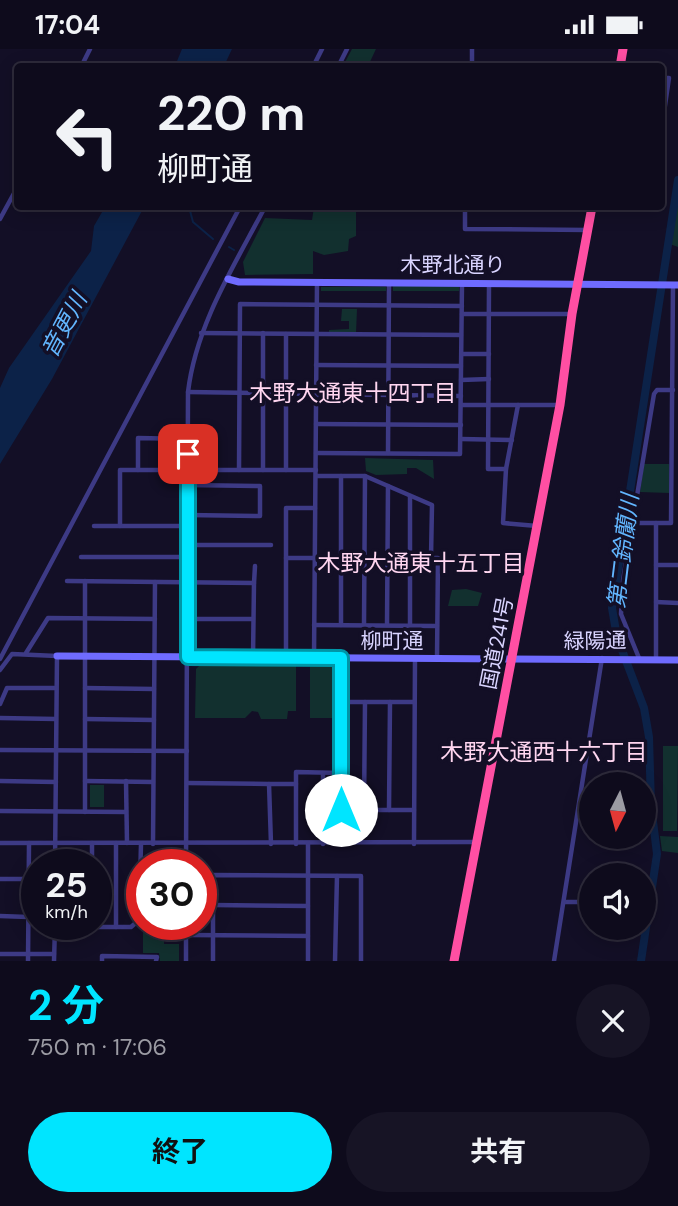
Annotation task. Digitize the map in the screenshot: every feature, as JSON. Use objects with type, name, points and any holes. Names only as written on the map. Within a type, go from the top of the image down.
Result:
[{"type":"highway","name":"国道241号","points":[[454,961],[560,405],[572,314],[591,210]]},
{"type":"street","points":[[665,78],[670,78],[665,108]]},
{"type":"street","points":[[0,219],[14,193]]},
{"type":"street","points":[[0,659],[238,210]]},
{"type":"street","points":[[187,849],[188,392],[191,368],[201,333],[263,210]]},
{"type":"street","points":[[465,210],[465,229],[588,230]]},
{"type":"street","name":"木野北通り","points":[[228,279],[672,285]]},
{"type":"street","points":[[314,658],[317,282]]},
{"type":"street","points":[[388,453],[389,282]]},
{"type":"street","points":[[316,453],[460,454],[462,283]]},
{"type":"street","points":[[489,283],[488,469],[506,469]]},
{"type":"street","points":[[633,523],[671,523],[675,475],[672,285]]},
{"type":"street","points":[[239,470],[240,304],[462,306]]},
{"type":"street","points":[[462,314],[572,314]]},
{"type":"street","points":[[201,333],[461,335]]},
{"type":"street","points":[[263,333],[263,470]]},
{"type":"street","points":[[286,334],[286,470]]},
{"type":"street","points":[[461,353],[489,353]]},
{"type":"street","points":[[316,365],[461,366]]},
{"type":"street","points":[[461,380],[489,379]]},
{"type":"street","points":[[637,658],[621,614],[622,580],[654,394],[657,390],[673,390]]},
{"type":"street","points":[[188,392],[461,396]]},
{"type":"street","points":[[461,405],[560,405]]},
{"type":"street","points":[[518,405],[506,469],[503,523],[537,526]]},
{"type":"street","points":[[316,424],[461,425]]},
{"type":"street","points":[[138,470],[138,439],[188,439]]},
{"type":"street","points":[[461,439],[512,440]]},
{"type":"street","points":[[120,526],[121,470],[316,470]]},
{"type":"street","points":[[316,477],[365,476],[432,505],[431,558]]},
{"type":"street","points":[[364,625],[365,476]]},
{"type":"street","points":[[341,477],[341,625]]},
{"type":"street","points":[[188,485],[260,486],[260,516],[188,515]]},
{"type":"street","points":[[387,625],[388,486]]},
{"type":"street","points":[[410,496],[410,625]]},
{"type":"street","points":[[286,657],[286,508],[315,508]]},
{"type":"street","points":[[656,523],[656,658]]},
{"type":"street","points":[[94,526],[188,526]]},
{"type":"street","points":[[188,545],[271,545]]},
{"type":"street","points":[[81,557],[188,557]]},
{"type":"street","points":[[286,558],[438,558],[436,658]]},
{"type":"street","points":[[656,565],[678,565]]},
{"type":"street","points":[[253,657],[255,566]]},
{"type":"street","points":[[67,581],[254,583]]},
{"type":"street","points":[[85,812],[86,581]]},
{"type":"street","points":[[153,843],[155,582]]},
{"type":"street","points":[[656,603],[678,603]]},
{"type":"street","points":[[26,653],[48,618],[155,619]]},
{"type":"street","points":[[188,619],[253,619]]},
{"type":"street","points":[[314,625],[437,626]]},
{"type":"street","points":[[0,670],[9,656],[26,653],[57,656],[55,849]]},
{"type":"street","name":"柳町通","points":[[57,656],[512,659]]},
{"type":"street","points":[[341,658],[341,844]]},
{"type":"street","points":[[414,844],[415,658]]},
{"type":"street","points":[[554,961],[602,658]]},
{"type":"street","name":"緑陽通","points":[[512,659],[678,660]]},
{"type":"street","points":[[0,704],[7,688],[56,688]]},
{"type":"street","points":[[85,688],[154,689]]},
{"type":"street","points":[[341,702],[414,702]]},
{"type":"street","points":[[364,810],[365,702]]},
{"type":"street","points":[[389,810],[390,702]]},
{"type":"street","points":[[0,718],[56,719]]},
{"type":"street","points":[[85,719],[154,720]]},
{"type":"street","points":[[0,750],[187,751]]},
{"type":"street","points":[[296,844],[296,772],[341,773]]},
{"type":"street","points":[[323,773],[323,844]]},
{"type":"street","points":[[0,781],[56,782]]},
{"type":"street","points":[[85,781],[153,782]]},
{"type":"street","points":[[126,781],[127,843]]},
{"type":"street","points":[[187,782],[296,784]]},
{"type":"street","points":[[269,784],[271,844]]},
{"type":"street","points":[[341,810],[414,810]]},
{"type":"street","points":[[0,811],[126,812]]},
{"type":"street","points":[[0,842],[477,842]]},
{"type":"street","points":[[29,843],[29,849]]},
{"type":"street","points":[[92,843],[92,849]]},
{"type":"street","points":[[116,843],[116,927]]},
{"type":"street","points":[[141,843],[141,849]]},
{"type":"street","points":[[308,844],[308,961]]},
{"type":"street","points":[[217,875],[361,876],[361,961]]},
{"type":"street","points":[[335,961],[337,876]]},
{"type":"street","points":[[0,879],[21,879]]},
{"type":"street","points":[[564,902],[579,902]]},
{"type":"street","points":[[217,905],[308,905]]},
{"type":"street","points":[[0,916],[21,917]]},
{"type":"street","points":[[112,927],[126,927]]},
{"type":"street","points":[[217,935],[308,936]]},
{"type":"street","points":[[28,940],[28,961]]},
{"type":"street","points":[[0,954],[54,958],[55,940]]},
{"type":"street","points":[[187,940],[187,961]]},
{"type":"street","points":[[213,940],[213,961]]},
{"type":"street","points":[[102,961],[102,956],[157,957],[156,961]]},
{"type":"green space","points":[[352,49],[376,49],[369,63],[345,63]]},
{"type":"green space","points":[[678,196],[678,247],[670,244]]},
{"type":"green space","points":[[314,210],[356,210],[356,236],[349,239],[348,251],[324,255],[313,251],[313,274],[245,275],[243,262],[265,218],[312,220]]},
{"type":"green space","points":[[393,286],[459,286],[459,291],[393,291]]},
{"type":"green space","points":[[321,287],[386,287],[386,291],[321,291]]},
{"type":"green space","points":[[342,309],[357,309],[356,333],[329,333],[329,330],[349,329],[349,321],[341,321]]},
{"type":"green space","points":[[365,458],[433,460],[434,479],[416,468],[407,468],[407,474],[376,475],[366,471]]},
{"type":"green space","points":[[644,464],[669,464],[669,493],[640,492]]},
{"type":"green space","points":[[466,589],[482,593],[478,606],[448,606],[452,590]]},
{"type":"green space","points":[[202,663],[296,663],[296,711],[288,711],[287,719],[261,719],[258,712],[252,711],[245,718],[195,718],[196,669]]},
{"type":"green space","points":[[310,664],[337,664],[337,718],[310,718]]},
{"type":"green space","points":[[663,746],[678,746],[677,831],[663,831]]},
{"type":"green space","points":[[90,785],[104,785],[104,807],[90,807]]},
{"type":"green space","points":[[660,836],[678,837],[678,853],[662,851]]},
{"type":"green space","points":[[143,940],[164,940],[164,944],[179,944],[179,961],[160,961],[159,953],[143,953]]},
{"type":"water","points":[[182,49],[232,49],[225,63],[176,63]]},
{"type":"water","name":"音更川","points":[[103,210],[142,210],[52,379],[0,464],[0,388],[9,368],[91,251],[94,226]]},
{"type":"waterway","name":"第二鈴蘭川","points":[[641,961],[657,854],[651,805],[649,737],[644,708],[617,637],[612,608],[678,180]]},
{"type":"waterway","points":[[190,210],[193,222],[213,239]]},
{"type":"waterway","points":[[229,247],[234,250]]},
{"type":"district","name":"木野大通東十四丁目","points":[[353,393]]},
{"type":"district","name":"木野大通東十五丁目","points":[[421,563]]},
{"type":"district","name":"木野大通西十六丁目","points":[[544,752]]},
{"type":"route","points":[[188,454],[188,657],[341,658],[341,810]]}]
